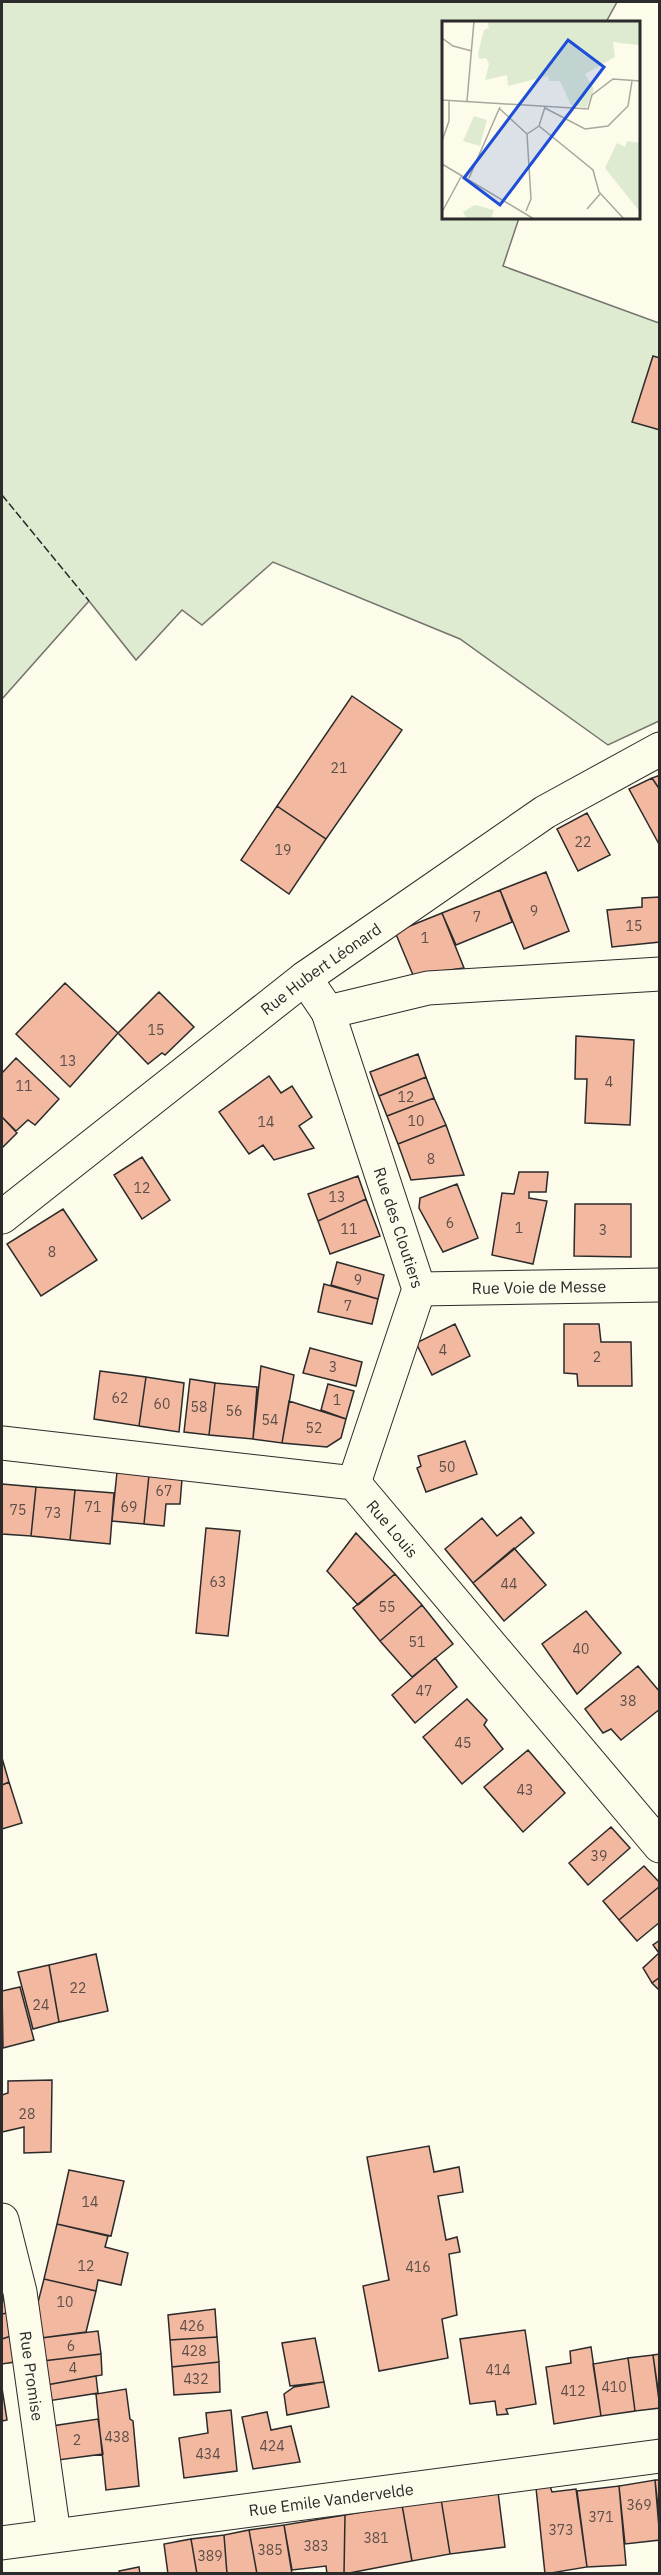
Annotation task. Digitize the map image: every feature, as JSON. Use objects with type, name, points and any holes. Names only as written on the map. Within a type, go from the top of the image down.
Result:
[{"type":"street","name":"Rue Hubert Léonard","points":[[2,1217],[305,978],[545,812],[660,749]]},
{"type":"street","points":[[327,1012],[428,988],[660,974]]},
{"type":"street","name":"Rue des Cloutiers","points":[[305,978],[327,1012],[419,1289],[354,1483]]},
{"type":"street","name":"Rue Voie de Messe","points":[[419,1289],[660,1285]]},
{"type":"street","points":[[2,1443],[354,1483]]},
{"type":"street","name":"Rue Louis","points":[[354,1483],[660,1846]]},
{"type":"street","name":"Rue Promise","points":[[2,2220],[20,2292],[54,2535]]},
{"type":"street","name":"Rue Emile Vandervelde","points":[[2,2543],[660,2456]]},
{"type":"green space","points":[[2,2],[617,2],[607,21],[442,21],[442,219],[519,219],[503,266],[659,323],[659,721],[608,745],[460,639],[273,562],[202,625],[182,610],[136,660],[89,601],[2,699]]},
{"type":"building","points":[[653,356],[660,358],[660,430],[632,422]]},
{"type":"building","points":[[352,696],[402,730],[326,839],[277,806]]},
{"type":"building","points":[[660,775],[660,790],[652,778]]},
{"type":"building","points":[[652,778],[660,790],[660,846],[629,789]]},
{"type":"building","points":[[277,806],[326,839],[289,894],[241,860]]},
{"type":"building","points":[[587,813],[610,855],[578,871],[557,829]]},
{"type":"building","points":[[546,872],[569,931],[524,949],[500,890]]},
{"type":"building","points":[[500,890],[512,922],[456,945],[442,913]]},
{"type":"building","points":[[660,897],[660,942],[612,947],[607,910],[642,907],[642,898]]},
{"type":"building","points":[[442,913],[464,968],[413,975],[395,932]]},
{"type":"building","points":[[65,983],[118,1033],[70,1087],[16,1034]]},
{"type":"building","points":[[159,992],[194,1027],[165,1055],[162,1053],[148,1064],[118,1033]]},
{"type":"building","points":[[576,1036],[634,1040],[630,1125],[585,1123],[587,1079],[575,1079]]},
{"type":"building","points":[[418,1054],[426,1077],[379,1096],[370,1072]]},
{"type":"building","points":[[16,1058],[59,1099],[35,1125],[28,1120],[16,1131],[2,1117],[2,1073]]},
{"type":"building","points":[[269,1076],[281,1093],[292,1086],[312,1117],[299,1126],[314,1148],[274,1160],[263,1145],[249,1154],[219,1112]]},
{"type":"building","points":[[426,1077],[434,1098],[387,1116],[379,1096]]},
{"type":"building","points":[[434,1098],[446,1125],[398,1144],[387,1116]]},
{"type":"building","points":[[2,1117],[17,1133],[2,1148]]},
{"type":"building","points":[[446,1125],[464,1175],[411,1180],[398,1144]]},
{"type":"building","points":[[142,1157],[170,1200],[142,1219],[114,1175]]},
{"type":"building","points":[[519,1172],[548,1172],[546,1192],[529,1192],[529,1198],[547,1201],[533,1264],[492,1255],[502,1193],[514,1194]]},
{"type":"building","points":[[358,1176],[366,1199],[318,1221],[308,1194]]},
{"type":"building","points":[[457,1184],[478,1238],[443,1252],[419,1208],[420,1198]]},
{"type":"building","points":[[366,1199],[380,1236],[330,1254],[318,1221]]},
{"type":"building","points":[[575,1204],[631,1204],[631,1257],[574,1256]]},
{"type":"building","points":[[63,1209],[97,1260],[41,1296],[7,1244]]},
{"type":"building","points":[[337,1262],[384,1275],[378,1299],[331,1285]]},
{"type":"building","points":[[324,1284],[378,1299],[372,1324],[318,1312]]},
{"type":"building","points":[[455,1324],[470,1356],[432,1375],[416,1343]]},
{"type":"building","points":[[564,1324],[599,1324],[601,1342],[631,1342],[632,1386],[578,1386],[577,1374],[564,1373]]},
{"type":"building","points":[[310,1348],[362,1362],[356,1386],[303,1373]]},
{"type":"building","points":[[261,1366],[294,1375],[282,1443],[253,1439]]},
{"type":"building","points":[[100,1371],[146,1377],[139,1426],[94,1419]]},
{"type":"building","points":[[146,1377],[184,1383],[179,1432],[139,1426]]},
{"type":"building","points":[[190,1379],[215,1383],[209,1435],[184,1432]]},
{"type":"building","points":[[215,1383],[257,1387],[253,1439],[209,1435]]},
{"type":"building","points":[[328,1384],[354,1391],[346,1419],[321,1410]]},
{"type":"building","points":[[289,1401],[346,1419],[341,1438],[327,1447],[282,1443]]},
{"type":"building","points":[[465,1441],[477,1474],[426,1492],[417,1468],[421,1466],[418,1456]]},
{"type":"building","points":[[117,1472],[149,1475],[144,1524],[112,1521]]},
{"type":"building","points":[[149,1475],[182,1479],[180,1504],[166,1504],[164,1526],[144,1524]]},
{"type":"building","points":[[2,1484],[36,1487],[31,1536],[2,1534]]},
{"type":"building","points":[[36,1487],[75,1490],[70,1540],[31,1536]]},
{"type":"building","points":[[75,1490],[114,1493],[110,1544],[70,1540]]},
{"type":"building","points":[[521,1517],[534,1533],[473,1583],[445,1549],[482,1518],[497,1536]]},
{"type":"building","points":[[206,1528],[240,1531],[228,1636],[196,1633]]},
{"type":"building","points":[[356,1533],[395,1574],[358,1605],[327,1571]]},
{"type":"building","points":[[514,1548],[546,1585],[504,1621],[473,1583]]},
{"type":"building","points":[[395,1574],[422,1605],[380,1641],[353,1608]]},
{"type":"building","points":[[422,1605],[453,1644],[412,1677],[380,1641]]},
{"type":"building","points":[[586,1611],[621,1653],[577,1694],[542,1644]]},
{"type":"building","points":[[435,1658],[457,1687],[415,1723],[392,1695]]},
{"type":"building","points":[[638,1666],[660,1692],[660,1709],[621,1740],[611,1729],[603,1733],[585,1709]]},
{"type":"building","points":[[467,1699],[487,1720],[484,1725],[503,1749],[462,1784],[423,1737]]},
{"type":"building","points":[[528,1750],[565,1793],[523,1832],[484,1787]]},
{"type":"building","points":[[2,1758],[9,1782],[2,1785]]},
{"type":"building","points":[[9,1782],[22,1823],[2,1829],[2,1785]]},
{"type":"building","points":[[611,1827],[630,1848],[588,1885],[569,1863]]},
{"type":"building","points":[[644,1866],[660,1883],[660,1886],[619,1920],[603,1901]]},
{"type":"building","points":[[660,1886],[660,1922],[637,1941],[619,1920]]},
{"type":"building","points":[[660,1940],[660,1977],[652,1983],[643,1968],[659,1953],[653,1945]]},
{"type":"building","points":[[96,1954],[108,2011],[59,2022],[49,1965]]},
{"type":"building","points":[[49,1965],[59,2022],[33,2029],[18,1972]]},
{"type":"building","points":[[660,1977],[660,1991],[652,1983]]},
{"type":"building","points":[[20,1987],[34,2040],[3,2048],[2,1991]]},
{"type":"building","points":[[52,2080],[51,2152],[24,2153],[24,2127],[2,2132],[2,2095],[8,2093],[8,2081]]},
{"type":"building","points":[[429,2146],[434,2172],[459,2167],[463,2192],[438,2196],[446,2240],[457,2237],[460,2252],[449,2254],[457,2315],[442,2319],[448,2358],[379,2371],[363,2286],[389,2280],[367,2157]]},
{"type":"building","points":[[69,2170],[124,2181],[111,2236],[57,2224]]},
{"type":"building","points":[[57,2224],[108,2236],[105,2247],[128,2253],[121,2285],[98,2280],[96,2291],[44,2279]]},
{"type":"building","points":[[44,2279],[96,2291],[86,2332],[41,2338],[35,2314]]},
{"type":"building","points":[[2,2292],[7,2313],[2,2314]]},
{"type":"building","points":[[215,2309],[217,2337],[170,2340],[168,2315]]},
{"type":"building","points":[[7,2313],[11,2336],[2,2339],[2,2314]]},
{"type":"building","points":[[525,2330],[536,2404],[506,2409],[508,2414],[497,2415],[495,2401],[470,2404],[460,2339]]},
{"type":"building","points":[[98,2331],[101,2354],[43,2361],[41,2338]]},
{"type":"building","points":[[11,2336],[15,2362],[2,2364],[2,2339]]},
{"type":"building","points":[[217,2337],[219,2362],[172,2367],[170,2340]]},
{"type":"building","points":[[315,2338],[324,2382],[290,2386],[282,2343]]},
{"type":"building","points":[[591,2347],[601,2416],[554,2424],[546,2367],[571,2363],[570,2351]]},
{"type":"building","points":[[101,2354],[102,2375],[46,2385],[43,2361]]},
{"type":"building","points":[[660,2354],[660,2404],[653,2355]]},
{"type":"building","points":[[653,2355],[660,2408],[635,2411],[628,2358]]},
{"type":"building","points":[[628,2358],[635,2411],[601,2416],[593,2364]]},
{"type":"building","points":[[219,2362],[220,2392],[174,2395],[172,2367]]},
{"type":"building","points":[[96,2376],[98,2393],[48,2401],[46,2385]]},
{"type":"building","points":[[324,2382],[329,2407],[287,2415],[284,2394],[294,2387]]},
{"type":"building","points":[[2,2388],[7,2420],[2,2421]]},
{"type":"building","points":[[126,2389],[130,2419],[133,2421],[139,2486],[106,2490],[96,2394]]},
{"type":"building","points":[[231,2410],[237,2471],[184,2478],[179,2438],[208,2433],[206,2413]]},
{"type":"building","points":[[267,2412],[271,2430],[291,2426],[300,2462],[253,2469],[242,2417]]},
{"type":"building","points":[[98,2419],[103,2454],[58,2460],[52,2426]]},
{"type":"building","points":[[655,2480],[660,2540],[625,2544],[619,2486]]},
{"type":"building","points":[[655,2480],[660,2480],[660,2525]]},
{"type":"building","points":[[550,2486],[552,2492],[576,2489],[587,2567],[545,2574],[536,2488]]},
{"type":"building","points":[[619,2486],[626,2565],[587,2567],[577,2491]]},
{"type":"building","points":[[498,2492],[505,2547],[450,2554],[441,2499]]},
{"type":"building","points":[[441,2499],[450,2554],[412,2561],[402,2505]]},
{"type":"building","points":[[402,2505],[412,2561],[344,2574],[345,2515]]},
{"type":"building","points":[[345,2515],[344,2574],[327,2574],[326,2566],[292,2570],[284,2525]]},
{"type":"building","points":[[284,2525],[292,2574],[257,2574],[249,2530]]},
{"type":"building","points":[[249,2530],[257,2574],[227,2574],[224,2535]]},
{"type":"building","points":[[224,2535],[227,2574],[197,2574],[191,2539]]},
{"type":"building","points":[[191,2539],[197,2574],[168,2574],[164,2544]]},
{"type":"building","points":[[139,2567],[140,2574],[120,2574],[119,2571]]},
{"type":"fence","points":[[2,495],[89,601]]}]
